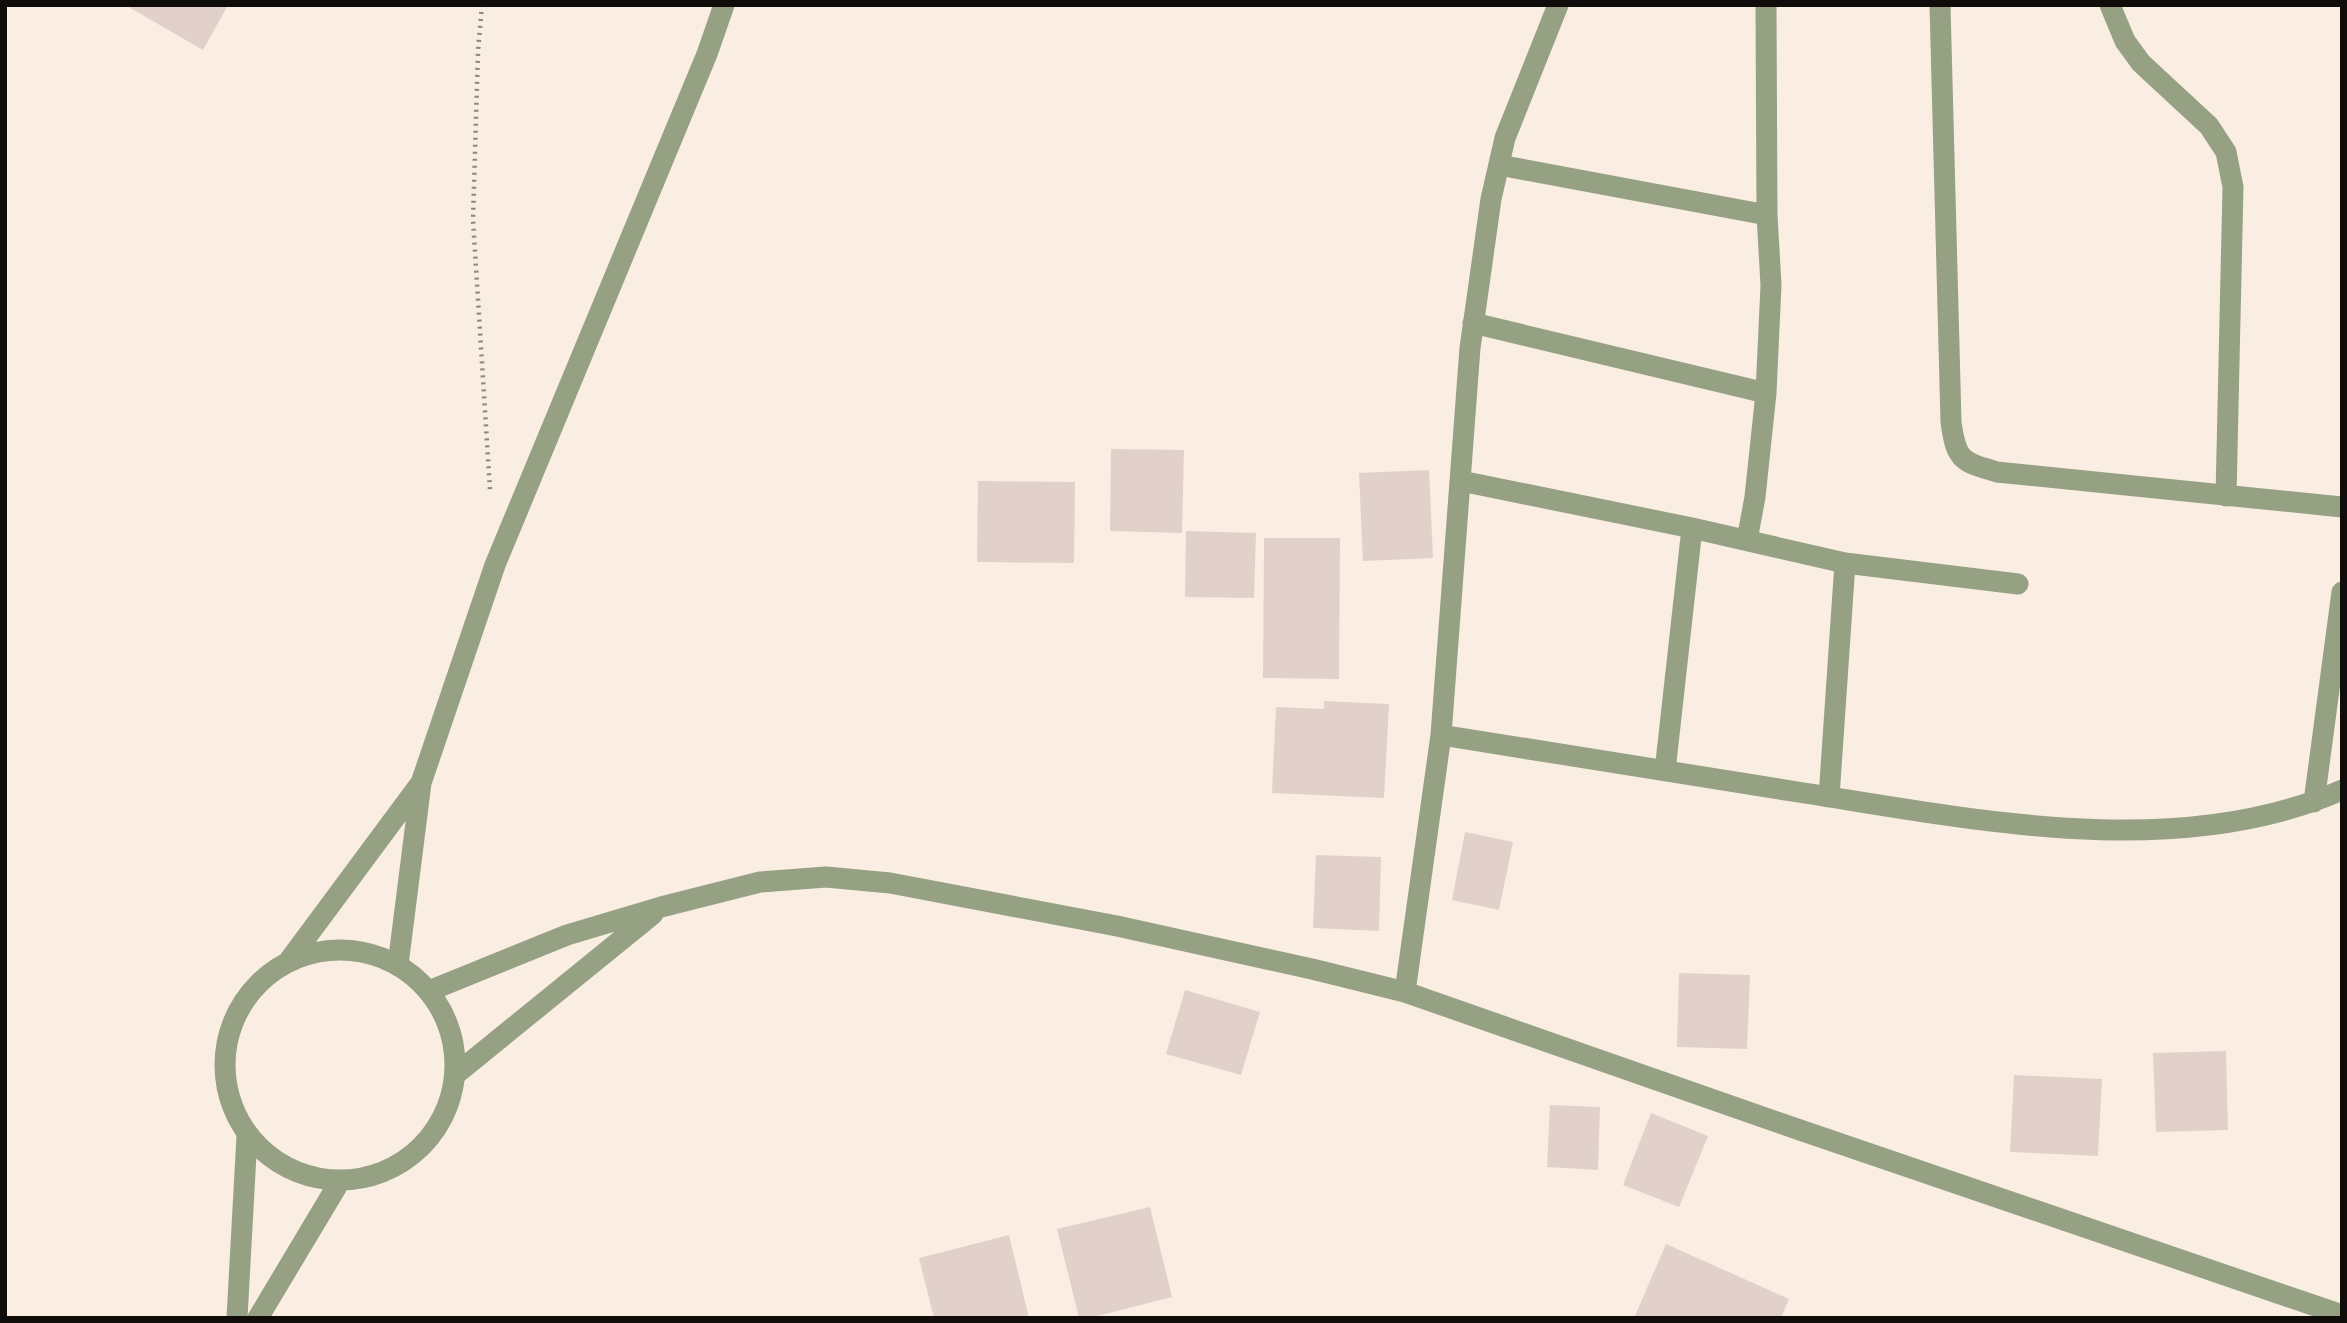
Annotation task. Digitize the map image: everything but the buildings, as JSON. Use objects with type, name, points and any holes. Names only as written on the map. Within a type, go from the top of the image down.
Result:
[{"type":"street","points":[[398,965],[421,783],[495,565],[701,67],[724,5]]},
{"type":"street","points":[[1405,992],[1441,735],[1474,323],[1491,199],[1506,138],[1558,5]]},
{"type":"street","points":[[1747,541],[1755,497],[1766,393],[1771,285],[1767,215],[1766,5]]},
{"type":"street","points":[[1940,5],[1951,422],[1958,455],[1969,464],[1997,472],[2342,507]]},
{"type":"street","points":[[2110,5],[2125,41],[2141,63],[2209,126],[2226,152],[2233,187],[2226,496]]},
{"type":"street","points":[[1499,165],[1767,215]]},
{"type":"street","points":[[1474,323],[1766,393]]},
{"type":"street","points":[[1461,481],[1692,528],[1845,563],[2018,584]]},
{"type":"street","points":[[1665,771],[1692,528]]},
{"type":"street","points":[[1829,797],[1845,563]]},
{"type":"street","points":[[2314,802],[2342,592]]},
{"type":"street","points":[[1441,735],[1910,810],[2073,830],[2177,830],[2237,822],[2314,802],[2342,790]]},
{"type":"street","points":[[288,962],[321,951],[361,951],[398,965],[429,991],[452,1033],[456,1074],[445,1115],[422,1148],[380,1174],[340,1181],[326,1180],[277,1163],[247,1136],[225,1084],[225,1050],[237,1012],[256,986],[288,962],[421,783]]},
{"type":"street","points":[[429,991],[566,935],[760,882],[826,877],[890,883],[1117,926],[1405,992],[2342,1315]]},
{"type":"street","points":[[456,1074],[662,907]]},
{"type":"street","points":[[237,1318],[247,1136]]},
{"type":"street","points":[[258,1318],[340,1181]]},
{"type":"path","points":[[482,5],[473,219],[490,496]]}]
